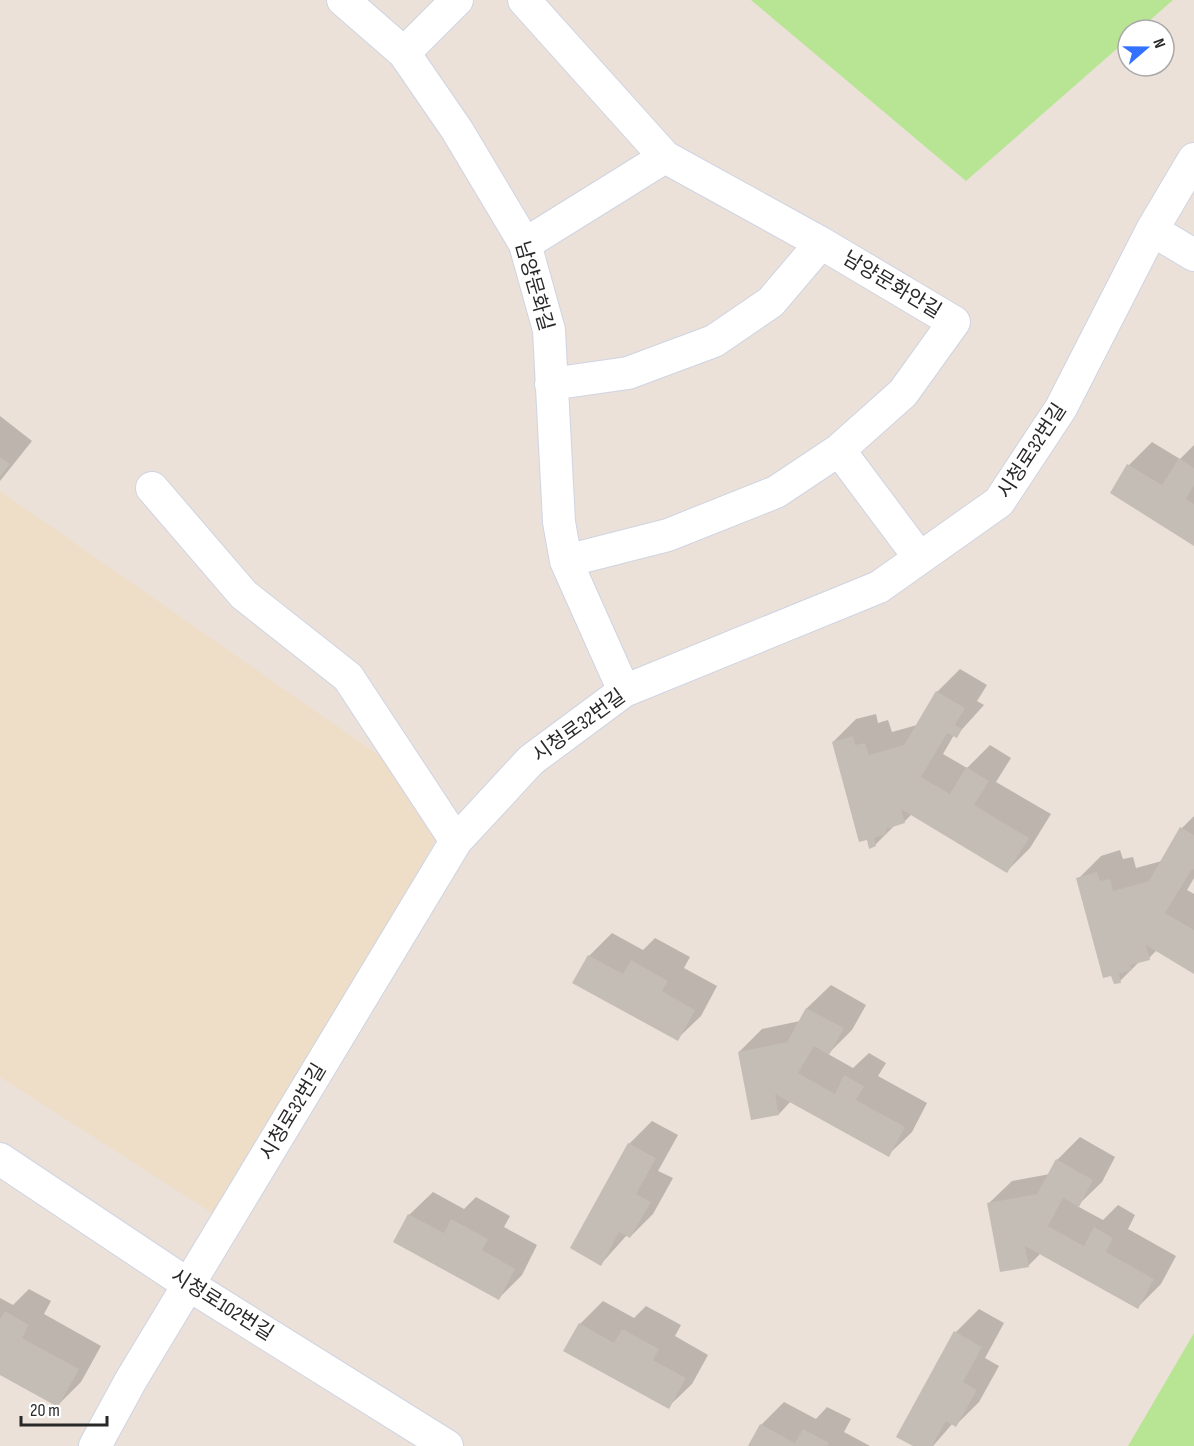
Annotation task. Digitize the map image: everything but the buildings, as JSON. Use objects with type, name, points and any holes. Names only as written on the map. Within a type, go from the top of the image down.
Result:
[{"type":"street","name":"남양문화길","points":[[343,0],[404,53],[457,130],[525,244],[549,330],[559,522],[566,561],[624,692]]},
{"type":"street","points":[[404,53],[457,0]]},
{"type":"street","name":"남양문화안길","points":[[524,0],[665,157],[821,243],[954,321],[903,393],[839,450],[776,492],[669,535],[566,561]]},
{"type":"street","points":[[525,244],[665,157]]},
{"type":"street","name":"시청로32번길","points":[[95,1446],[131,1380],[456,841],[531,760],[624,692],[879,587],[999,502],[1061,408],[1152,230],[1194,159]]},
{"type":"street","points":[[1152,230],[1194,255]]},
{"type":"street","points":[[551,384],[628,373],[714,341],[771,302],[821,243]]},
{"type":"street","points":[[839,450],[919,557]]},
{"type":"street","points":[[152,488],[244,595],[348,676],[456,841]]},
{"type":"street","name":"시청로102번길","points":[[0,1159],[189,1285],[447,1446]]},
{"type":"shaded area","points":[[0,491],[453,807],[226,1222],[0,1077]]},
{"type":"green space","points":[[751,0],[1173,0],[1153,18],[1116,18],[1116,50],[966,181]]},
{"type":"green space","points":[[1194,1333],[1194,1446],[1128,1446]]}]
